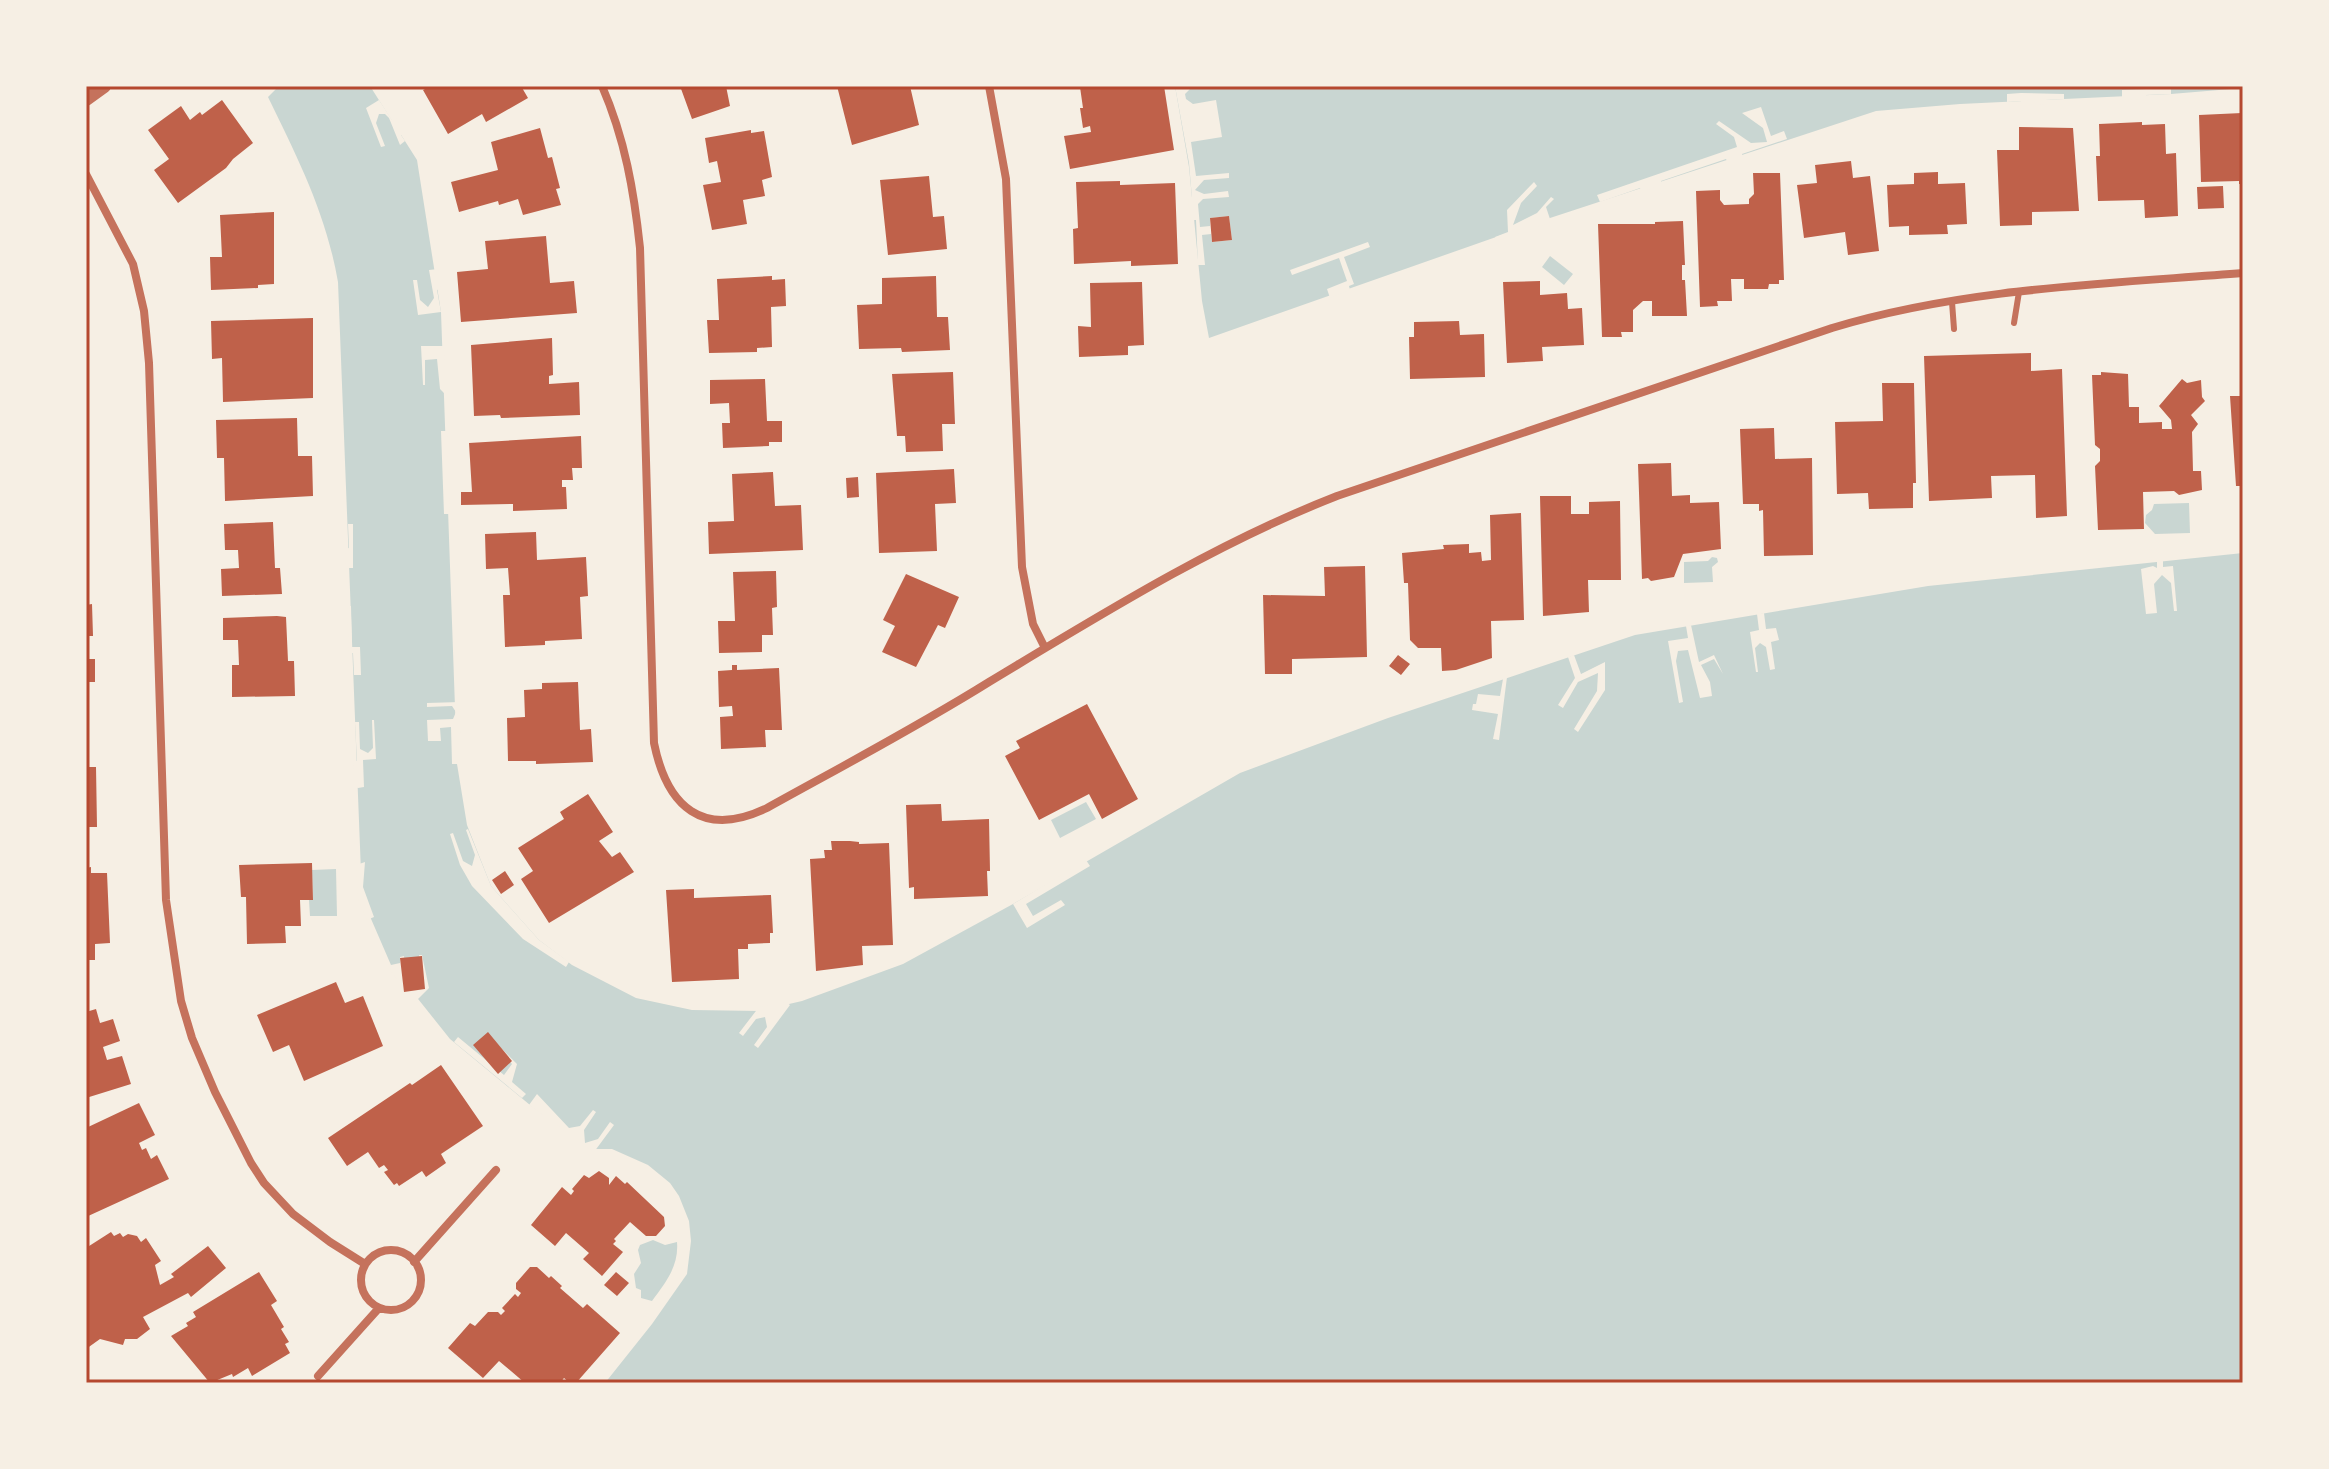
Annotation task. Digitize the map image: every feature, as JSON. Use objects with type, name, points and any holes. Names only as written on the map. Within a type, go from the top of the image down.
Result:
[{"type":"street","points":[[86,99],[104,86]]},
{"type":"street","points":[[602,86],[624,144],[637,211],[654,743],[660,770],[676,799],[687,809],[722,822],[745,818],[875,748],[1215,549],[1278,519],[1337,496],[1832,328],[1900,310],[2019,292],[2243,273]]},
{"type":"street","points":[[989,86],[1006,179],[1022,567],[1033,624],[1045,648]]},
{"type":"street","points":[[86,174],[133,264],[142,298],[148,342],[166,900],[181,1001],[192,1038],[215,1092],[264,1183],[293,1214],[365,1264]]},
{"type":"street","points":[[414,1262],[496,1170]]},
{"type":"street","points":[[392,1250],[402,1252],[414,1262],[421,1276],[416,1296],[400,1309],[379,1308],[364,1294],[361,1274],[372,1256],[392,1250]]},
{"type":"street","points":[[318,1376],[379,1308]]},
{"type":"lane","points":[[2014,323],[2019,292]]},
{"type":"lane","points":[[1952,302],[1954,329]]},
{"type":"shaded area","points":[[279,86],[370,86],[417,160],[441,312],[457,764],[467,825],[491,886],[539,940],[572,965],[636,998],[692,1010],[759,1011],[802,1001],[903,964],[1240,773],[1388,718],[1635,635],[1928,586],[2243,553],[2243,1383],[605,1383],[687,1274],[691,1241],[689,1221],[670,1183],[648,1165],[612,1149],[593,1149],[530,1105],[450,1039],[391,965],[362,898],[338,282],[318,209],[268,97]]},
{"type":"shaded area","points":[[1175,86],[2243,88],[1876,111],[1550,218],[1209,338],[1202,301],[1189,167]]},
{"type":"shaded area","points":[[1550,256],[1573,274],[1564,285],[1542,267]]},
{"type":"shaded area","points":[[2189,503],[2190,533],[2155,534],[2145,523],[2146,515],[2154,504]]},
{"type":"shaded area","points":[[1712,557],[1717,558],[1718,562],[1712,567],[1713,582],[1684,583],[1684,562],[1708,561]]},
{"type":"shaded area","points":[[1086,802],[1096,819],[1060,838],[1051,820]]},
{"type":"shaded area","points":[[336,869],[337,916],[310,916],[312,870]]},
{"type":"shaded area","points":[[653,1240],[665,1245],[677,1242],[677,1251],[670,1273],[652,1301],[641,1298],[634,1274],[641,1263],[640,1245]]},
{"type":"pier","points":[[1175,86],[1205,86],[1190,89],[1185,94],[1193,104],[1216,100],[1222,137],[1191,142],[1196,176],[1229,173],[1229,178],[1204,180],[1195,190],[1204,194],[1228,191],[1229,197],[1203,199],[1198,204],[1200,227],[1210,226],[1210,218],[1229,216],[1232,240],[1212,242],[1211,234],[1202,235],[1205,265],[1198,265],[1196,220],[1191,220],[1188,199],[1192,198],[1189,163]]},
{"type":"pier","points":[[2171,88],[2171,94],[2122,100],[2122,90]]},
{"type":"pier","points":[[2007,94],[2064,94],[2064,99],[2045,100],[2045,104],[2007,102]]},
{"type":"pier","points":[[379,100],[405,133],[401,135],[405,141],[400,145],[389,118],[379,114],[376,123],[385,146],[381,147],[366,108]]},
{"type":"pier","points":[[1761,107],[1771,136],[1784,131],[1787,139],[1742,154],[1743,158],[1728,163],[1726,159],[1661,181],[1661,185],[1642,192],[1640,188],[1600,202],[1597,195],[1737,147],[1734,137],[1716,124],[1719,121],[1751,143],[1767,142],[1763,128],[1742,113]]},
{"type":"pier","points":[[1534,182],[1537,186],[1521,203],[1513,225],[1537,213],[1551,197],[1554,199],[1546,207],[1551,222],[1497,241],[1495,237],[1508,232],[1507,210]]},
{"type":"pier","points":[[1368,242],[1370,247],[1344,257],[1354,284],[1349,286],[1350,290],[1330,298],[1327,289],[1347,281],[1339,258],[1292,275],[1290,270]]},
{"type":"pier","points":[[438,269],[441,288],[437,290],[441,312],[418,315],[413,280],[417,280],[420,300],[428,307],[434,298],[429,270]]},
{"type":"pier","points":[[421,346],[444,346],[445,369],[449,370],[449,387],[445,388],[445,394],[440,389],[437,359],[425,360],[423,385]]},
{"type":"pier","points":[[441,431],[447,431],[448,462],[452,462],[450,514],[444,514]]},
{"type":"pier","points":[[348,524],[353,524],[353,568],[346,568]]},
{"type":"pier","points":[[2163,560],[2163,567],[2173,566],[2177,611],[2174,611],[2171,583],[2162,575],[2154,584],[2157,613],[2146,614],[2141,569],[2157,568],[2157,561]]},
{"type":"pier","points":[[347,606],[351,606],[352,647],[360,647],[361,675],[354,675],[353,653],[349,653]]},
{"type":"pier","points":[[1764,613],[1766,629],[1776,628],[1779,640],[1771,642],[1775,669],[1770,670],[1766,647],[1760,643],[1755,648],[1756,672],[1750,632],[1759,630],[1757,614]]},
{"type":"pier","points":[[1691,625],[1699,662],[1714,655],[1723,674],[1714,659],[1701,665],[1710,682],[1712,696],[1700,698],[1688,650],[1678,651],[1676,661],[1683,702],[1679,703],[1668,641],[1688,638],[1686,626]]},
{"type":"pier","points":[[1574,655],[1581,674],[1605,662],[1605,690],[1578,732],[1574,729],[1597,691],[1598,673],[1578,682],[1563,708],[1558,705],[1575,678],[1568,657]]},
{"type":"pier","points":[[1507,677],[1499,740],[1493,739],[1498,714],[1472,710],[1473,704],[1476,704],[1478,694],[1500,696],[1503,679]]},
{"type":"pier","points":[[460,702],[461,739],[457,740],[457,764],[452,764],[451,727],[440,728],[441,741],[428,741],[427,720],[453,719],[456,712],[452,706],[427,707],[427,703]]},
{"type":"pier","points":[[372,720],[376,759],[363,760],[364,787],[358,788],[354,786],[353,761],[357,761],[355,722],[359,722],[360,749],[368,753],[373,748]]},
{"type":"pier","points":[[468,829],[491,886],[539,940],[569,962],[566,967],[523,939],[472,886],[460,865],[450,834],[453,833],[463,861],[472,866],[475,855]]},
{"type":"pier","points":[[1086,860],[1090,866],[1026,904],[1033,916],[1061,900],[1065,905],[1027,928],[1013,904]]},
{"type":"pier","points":[[365,862],[363,887],[374,917],[367,920],[358,899],[356,865]]},
{"type":"pier","points":[[419,955],[422,955],[429,988],[415,1002],[390,970],[391,965],[400,963],[400,957],[404,956],[406,977],[422,975]]},
{"type":"pier","points":[[786,1002],[790,1005],[758,1048],[754,1045],[767,1027],[765,1017],[756,1019],[743,1036],[739,1033],[759,1007]]},
{"type":"pier","points":[[487,1034],[517,1064],[512,1082],[526,1094],[522,1098],[454,1042],[458,1037],[504,1075],[512,1064],[485,1036]]},
{"type":"pier","points":[[537,1094],[569,1128],[580,1126],[593,1110],[596,1112],[584,1130],[585,1143],[598,1139],[610,1122],[614,1125],[594,1152],[529,1105]]},
{"type":"building","points":[[431,86],[521,86],[528,98],[486,122],[482,114],[448,134],[423,90]]},
{"type":"building","points":[[680,86],[726,86],[730,106],[692,119]]},
{"type":"building","points":[[837,86],[910,86],[919,125],[852,145]]},
{"type":"building","points":[[1164,86],[1174,150],[1070,169],[1064,136],[1091,132],[1090,126],[1083,128],[1080,87]]},
{"type":"building","points":[[222,100],[253,143],[226,168],[178,203],[154,170],[169,159],[148,130],[181,106],[190,120]]},
{"type":"building","points":[[2242,113],[2243,184],[2239,181],[2201,182],[2199,115]]},
{"type":"building","points":[[2142,122],[2142,125],[2165,124],[2166,154],[2176,153],[2178,216],[2145,218],[2144,200],[2098,201],[2096,156],[2100,156],[2099,124]]},
{"type":"building","points":[[2019,127],[2073,128],[2079,211],[2032,212],[2032,225],[2000,226],[1997,150],[2019,150]]},
{"type":"building","points":[[540,128],[548,158],[552,157],[561,205],[523,215],[518,199],[459,212],[451,182],[498,170],[491,142]]},
{"type":"building","points":[[751,130],[751,133],[764,131],[772,177],[762,180],[765,196],[743,200],[747,224],[712,230],[703,185],[721,182],[717,161],[709,163],[705,138]]},
{"type":"building","points":[[1851,161],[1853,178],[1870,176],[1879,251],[1848,255],[1845,232],[1804,238],[1797,185],[1817,183],[1815,165]]},
{"type":"building","points":[[1938,172],[1938,184],[1965,183],[1967,224],[1947,225],[1948,234],[1909,235],[1909,226],[1889,227],[1887,185],[1914,184],[1914,173]]},
{"type":"building","points":[[1753,173],[1780,173],[1784,280],[1779,280],[1779,284],[1769,284],[1768,289],[1744,289],[1744,279],[1731,279],[1732,301],[1717,301],[1718,306],[1700,307],[1696,191],[1720,190],[1720,200],[1724,205],[1749,204],[1754,194]]},
{"type":"building","points":[[929,176],[933,217],[944,216],[947,249],[888,255],[880,180]]},
{"type":"building","points":[[1120,181],[1120,185],[1175,183],[1178,264],[1131,266],[1131,261],[1074,264],[1073,229],[1078,228],[1076,182]]},
{"type":"building","points":[[2223,186],[2224,208],[2198,209],[2197,187]]},
{"type":"building","points":[[274,212],[274,284],[258,285],[258,288],[211,290],[210,257],[222,257],[220,215]]},
{"type":"building","points":[[1229,216],[1232,240],[1212,242],[1210,218]]},
{"type":"building","points":[[1683,221],[1685,265],[1682,265],[1682,280],[1685,280],[1687,316],[1652,316],[1652,301],[1643,301],[1633,310],[1633,332],[1621,332],[1622,337],[1602,337],[1598,224]]},
{"type":"building","points":[[546,236],[550,283],[574,281],[577,313],[461,322],[457,272],[488,269],[485,241]]},
{"type":"building","points":[[772,276],[772,280],[785,279],[786,306],[771,307],[772,347],[757,348],[757,352],[709,353],[707,320],[719,320],[717,279]]},
{"type":"building","points":[[936,276],[937,317],[948,317],[950,350],[902,352],[901,348],[859,349],[857,305],[882,304],[882,278]]},
{"type":"building","points":[[1540,281],[1540,295],[1567,293],[1568,309],[1582,308],[1584,345],[1542,347],[1543,361],[1507,363],[1503,282]]},
{"type":"building","points":[[1142,282],[1144,345],[1128,346],[1128,355],[1079,357],[1078,326],[1091,327],[1090,283]]},
{"type":"building","points":[[313,318],[313,398],[223,402],[222,358],[212,359],[211,321]]},
{"type":"building","points":[[1459,321],[1460,335],[1484,334],[1485,377],[1410,379],[1409,337],[1414,337],[1414,322]]},
{"type":"building","points":[[552,338],[553,375],[549,376],[549,384],[579,382],[580,415],[474,416],[471,345]]},
{"type":"building","points":[[2031,353],[2031,371],[2062,369],[2067,516],[2036,518],[2035,475],[1991,476],[1992,498],[1929,501],[1924,356]]},
{"type":"building","points":[[953,372],[955,424],[942,424],[943,451],[906,452],[905,436],[897,436],[892,374]]},
{"type":"building","points":[[2101,372],[2128,374],[2129,407],[2139,407],[2139,423],[2162,422],[2162,429],[2172,429],[2171,420],[2159,406],[2182,379],[2187,383],[2201,380],[2205,401],[2191,415],[2198,424],[2192,432],[2193,471],[2201,471],[2202,490],[2179,495],[2174,491],[2143,492],[2144,529],[2098,530],[2095,466],[2100,461],[2100,449],[2095,445],[2092,375],[2101,375]]},
{"type":"building","points":[[765,379],[767,421],[782,421],[782,442],[769,442],[769,446],[723,448],[722,423],[730,423],[729,403],[710,404],[710,380]]},
{"type":"building","points":[[1882,383],[1914,383],[1916,483],[1913,483],[1913,508],[1869,509],[1868,493],[1837,494],[1835,422],[1883,421]]},
{"type":"building","points":[[2230,396],[2243,396],[2243,486],[2236,486]]},
{"type":"building","points":[[297,418],[298,456],[312,456],[313,496],[225,501],[224,458],[217,458],[216,420]]},
{"type":"building","points":[[1774,428],[1775,459],[1812,458],[1813,555],[1764,556],[1763,510],[1759,511],[1759,504],[1743,504],[1740,429]]},
{"type":"building","points":[[581,436],[582,468],[572,468],[573,480],[562,480],[562,487],[566,487],[567,509],[513,511],[513,504],[461,505],[461,492],[472,492],[469,443]]},
{"type":"building","points":[[1671,463],[1672,496],[1690,495],[1690,503],[1719,502],[1721,549],[1683,554],[1674,577],[1651,581],[1642,579],[1638,464]]},
{"type":"building","points":[[954,469],[956,503],[935,504],[937,551],[879,553],[876,473]]},
{"type":"building","points":[[773,472],[775,506],[801,505],[803,550],[709,554],[708,522],[734,521],[732,474]]},
{"type":"building","points":[[858,477],[859,497],[847,498],[846,478]]},
{"type":"building","points":[[1540,496],[1571,496],[1571,514],[1589,514],[1589,502],[1620,501],[1621,580],[1588,580],[1589,612],[1543,616]]},
{"type":"building","points":[[1521,513],[1524,620],[1491,621],[1492,658],[1456,670],[1442,671],[1441,648],[1418,648],[1410,640],[1408,583],[1404,583],[1402,553],[1444,549],[1443,545],[1469,544],[1469,553],[1481,552],[1482,561],[1491,560],[1490,515]]},
{"type":"building","points":[[273,522],[275,568],[280,568],[282,594],[222,596],[221,569],[239,568],[238,550],[225,550],[224,524]]},
{"type":"building","points":[[536,532],[537,560],[586,557],[588,596],[580,597],[582,639],[505,647],[503,595],[510,595],[508,568],[486,569],[485,534]]},
{"type":"building","points":[[1365,566],[1367,657],[1292,659],[1292,674],[1265,674],[1263,595],[1325,596],[1324,567]]},
{"type":"building","points":[[776,571],[777,607],[772,608],[773,635],[762,635],[762,652],[719,653],[718,621],[735,621],[733,572]]},
{"type":"building","points":[[906,574],[959,597],[945,628],[938,625],[916,667],[882,652],[895,626],[883,620]]},
{"type":"building","points":[[92,604],[93,636],[86,636],[86,605]]},
{"type":"building","points":[[286,617],[288,661],[294,661],[295,696],[232,697],[232,665],[239,665],[238,640],[223,640],[223,618]]},
{"type":"building","points":[[1398,655],[1410,664],[1401,675],[1389,666]]},
{"type":"building","points":[[86,659],[95,659],[95,682],[86,682]]},
{"type":"building","points":[[732,665],[737,665],[737,670],[779,668],[782,730],[765,730],[766,747],[721,749],[720,717],[733,716],[732,706],[719,707],[718,671],[732,670]]},
{"type":"building","points":[[578,682],[580,730],[591,729],[593,762],[536,764],[536,761],[508,761],[507,718],[525,717],[524,690],[542,689],[542,683]]},
{"type":"building","points":[[1087,704],[1138,799],[1102,819],[1089,794],[1039,820],[1005,756],[1020,748],[1016,741]]},
{"type":"building","points":[[86,767],[96,767],[97,827],[86,827]]},
{"type":"building","points":[[588,794],[613,832],[599,841],[612,857],[620,852],[634,872],[549,923],[521,879],[533,871],[518,848],[564,819],[560,812]]},
{"type":"building","points":[[941,804],[942,821],[989,819],[988,896],[914,899],[914,887],[909,888],[906,805]]},
{"type":"building","points":[[831,841],[889,843],[893,945],[862,946],[863,965],[816,971],[810,859],[825,858],[824,850],[832,850]]},
{"type":"building","points":[[312,863],[313,900],[300,900],[301,926],[285,926],[286,943],[247,944],[246,897],[241,897],[239,865]]},
{"type":"building","points":[[91,867],[91,873],[107,873],[110,943],[95,944],[95,960],[86,960],[86,868]]},
{"type":"building","points":[[505,871],[514,885],[501,894],[492,880]]},
{"type":"building","points":[[694,889],[694,898],[771,895],[773,933],[770,933],[770,943],[748,944],[748,949],[738,949],[739,979],[672,982],[666,890]]},
{"type":"building","points":[[422,956],[425,989],[404,992],[400,958]]},
{"type":"building","points":[[336,982],[345,1003],[363,996],[383,1046],[304,1081],[289,1045],[273,1052],[257,1015]]},
{"type":"building","points":[[96,1009],[100,1023],[113,1019],[120,1041],[103,1047],[107,1060],[122,1056],[131,1084],[86,1098],[86,1012]]},
{"type":"building","points":[[488,1032],[512,1061],[498,1074],[473,1045]]},
{"type":"building","points":[[441,1065],[483,1126],[441,1154],[446,1163],[426,1177],[422,1171],[399,1186],[397,1183],[394,1185],[384,1172],[388,1170],[384,1165],[379,1168],[368,1152],[347,1166],[328,1138]]},
{"type":"building","points":[[139,1103],[155,1135],[139,1143],[142,1150],[146,1148],[151,1159],[157,1155],[169,1179],[86,1217],[86,1128]]},
{"type":"building","points":[[599,1171],[609,1178],[609,1185],[616,1176],[625,1184],[627,1182],[664,1217],[665,1226],[656,1236],[646,1236],[630,1222],[614,1239],[613,1244],[623,1252],[602,1276],[583,1259],[589,1253],[566,1233],[555,1246],[531,1225],[562,1187],[571,1195],[572,1189],[584,1175],[589,1178]]},
{"type":"building","points":[[111,1232],[114,1236],[120,1233],[123,1237],[128,1234],[137,1236],[141,1242],[146,1238],[161,1261],[155,1265],[160,1285],[174,1277],[171,1274],[208,1246],[226,1268],[191,1297],[188,1293],[143,1317],[150,1329],[137,1339],[125,1339],[123,1345],[100,1339],[86,1349],[86,1248]]},
{"type":"building","points":[[530,1267],[537,1267],[549,1278],[551,1276],[583,1308],[587,1304],[620,1333],[576,1383],[564,1378],[560,1383],[525,1383],[499,1361],[483,1378],[448,1348],[470,1323],[475,1326],[488,1312],[501,1315],[505,1311],[502,1308],[515,1294],[518,1297],[521,1293],[516,1289],[516,1283]]},
{"type":"building","points":[[259,1272],[277,1301],[271,1305],[284,1327],[281,1329],[289,1342],[285,1344],[290,1353],[252,1376],[248,1368],[233,1377],[232,1374],[210,1383],[171,1336],[188,1326],[186,1323],[196,1317],[193,1312]]},
{"type":"building","points":[[616,1272],[629,1283],[617,1296],[604,1285]]}]
